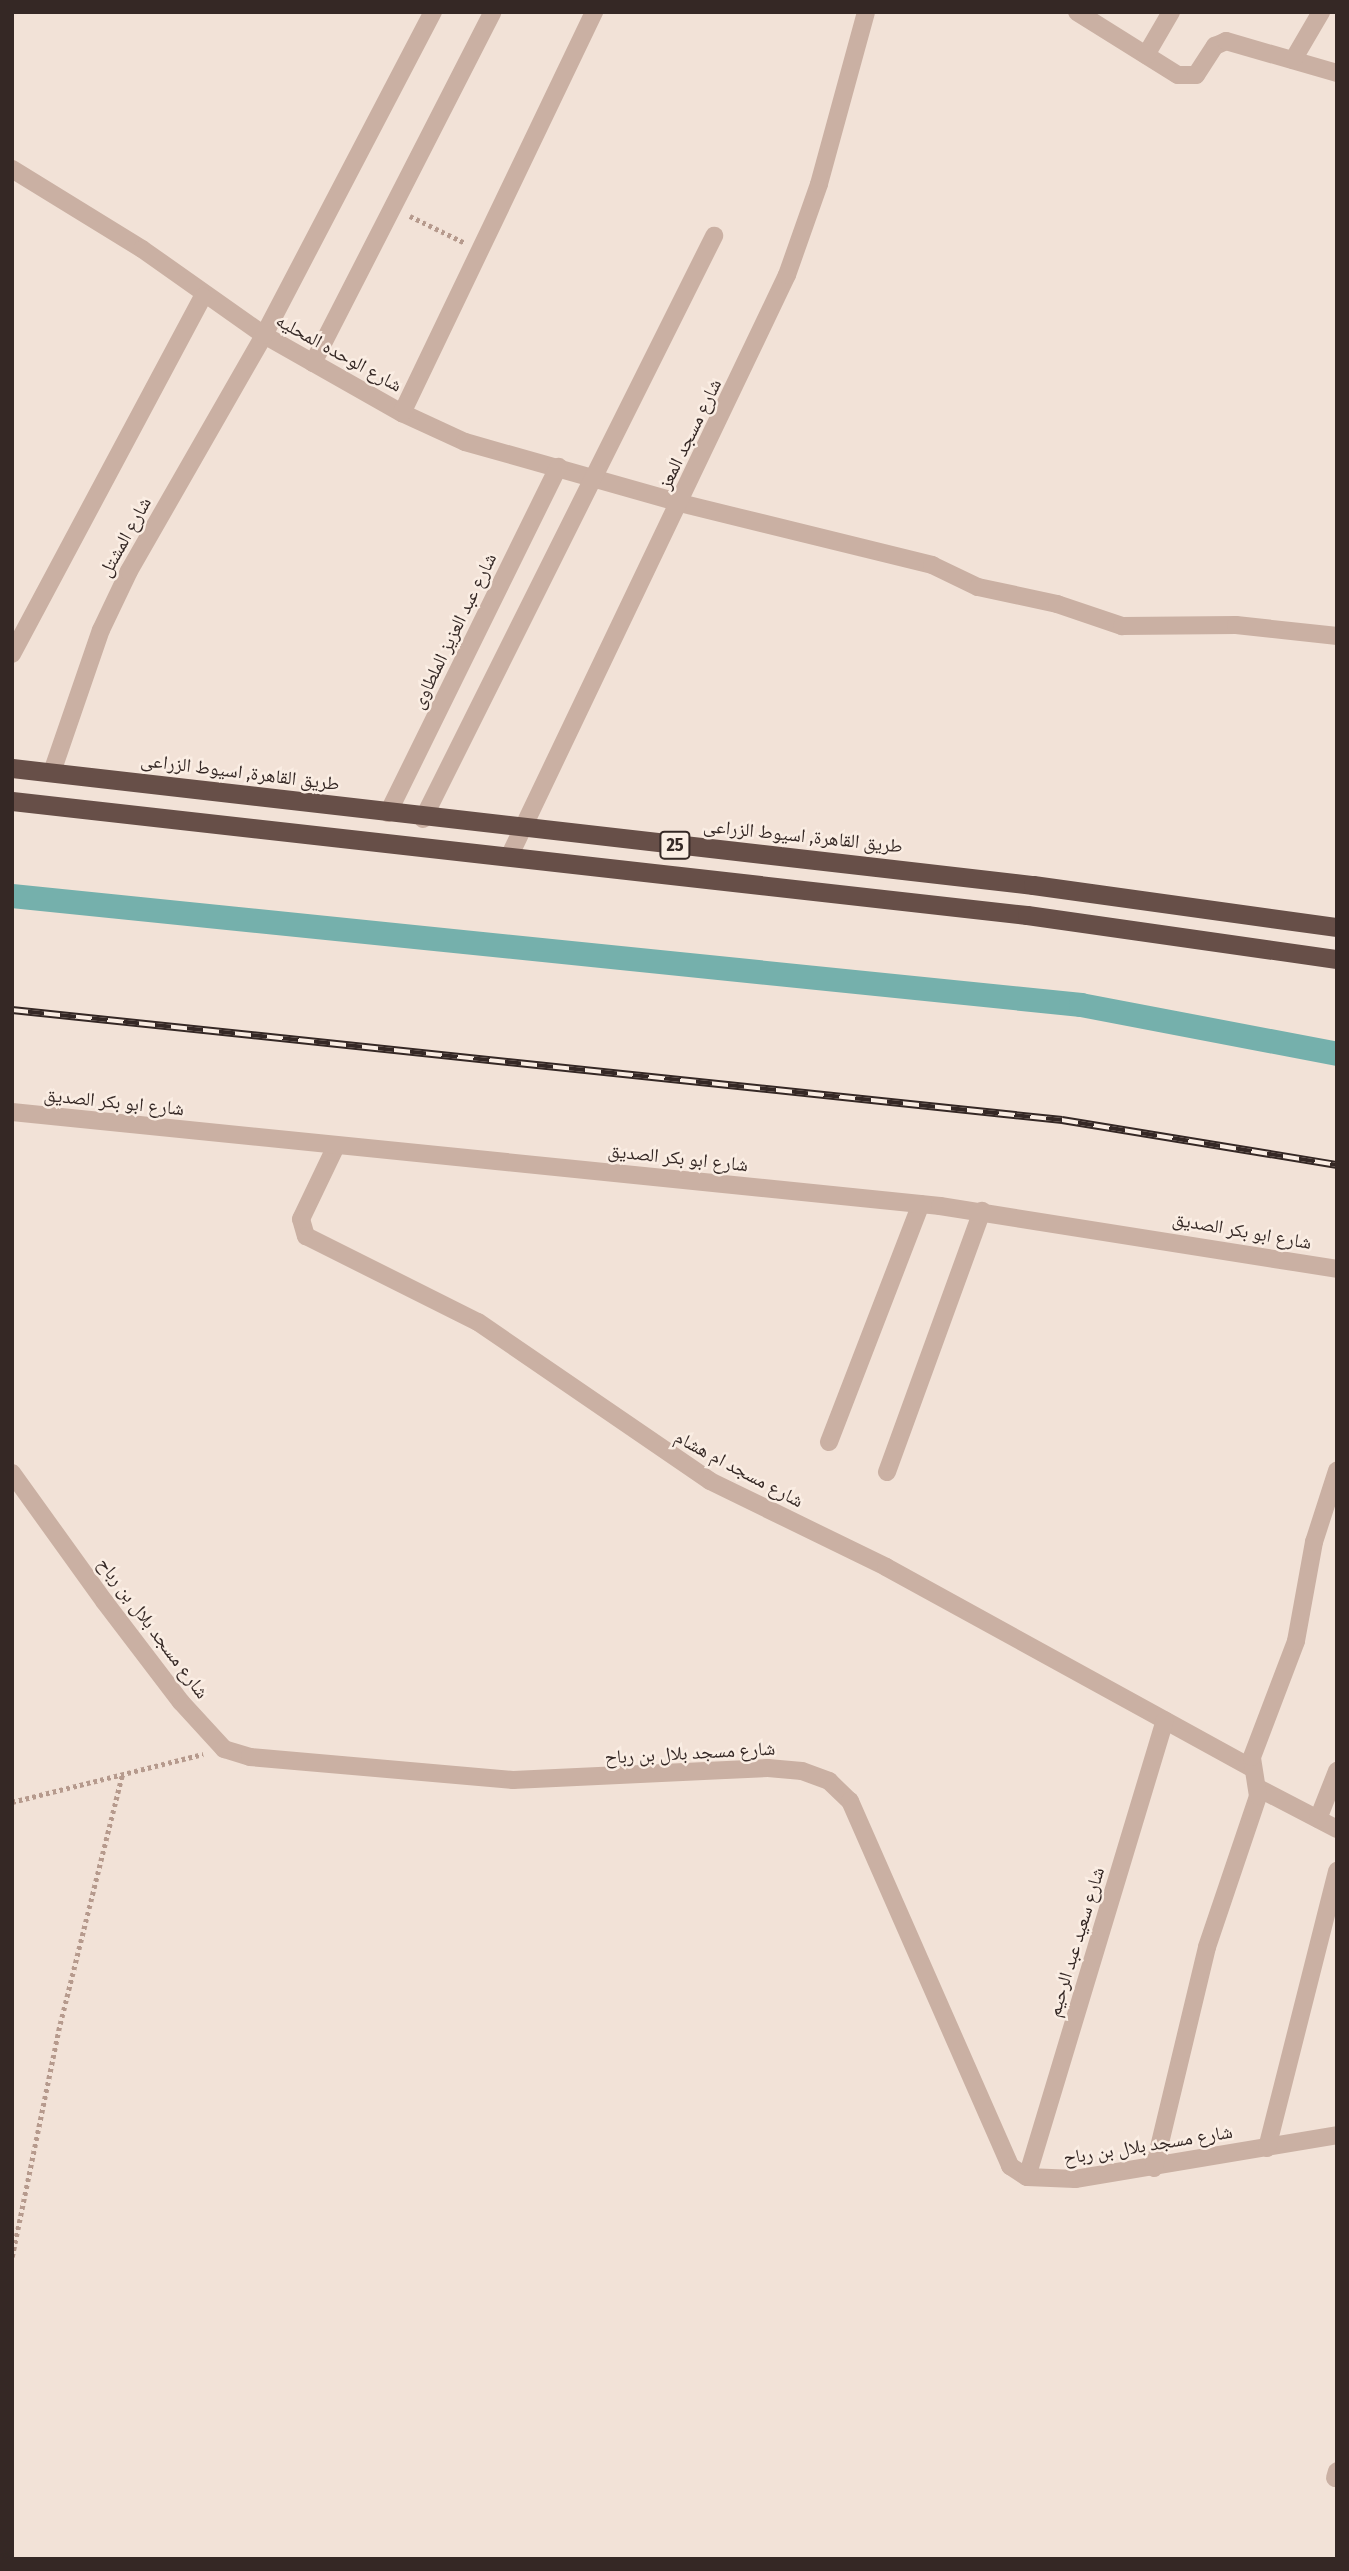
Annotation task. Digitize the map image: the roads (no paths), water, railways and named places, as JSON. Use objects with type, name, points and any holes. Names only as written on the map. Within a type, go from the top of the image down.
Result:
[{"type":"highway","name":"طريق القاهرة, اسيوط الزراعى","points":[[12,768],[423,819],[521,827],[1182,904],[1337,927]]},
{"type":"highway","name":"25","points":[[12,801],[1178,936],[1337,959]]},
{"type":"highway","points":[[1178,936],[1182,904]]},
{"type":"street","name":"شارع المشتل","points":[[52,772],[119,590],[264,335],[433,12]]},
{"type":"street","points":[[313,363],[493,12]]},
{"type":"street","points":[[402,413],[594,12]]},
{"type":"street","name":"شارع مسجد المعز","points":[[509,857],[521,827],[768,319],[805,229],[866,12]]},
{"type":"street","points":[[1077,12],[1146,55],[1189,77],[1200,69],[1215,46],[1226,41],[1337,72]]},
{"type":"street","points":[[1146,55],[1171,12]]},
{"type":"street","points":[[1293,60],[1321,12]]},
{"type":"street","name":"شارع الوحده المحليه","points":[[12,169],[142,250],[203,297],[264,335],[402,413],[466,442],[680,503],[932,565],[978,587],[1057,604],[1122,626],[1236,625],[1337,636]]},
{"type":"street","points":[[423,819],[714,236]]},
{"type":"street","points":[[12,654],[203,297]]},
{"type":"street","name":"شارع عبد العزيز الملطاوى","points":[[388,813],[558,467]]},
{"type":"street","name":"شارع ابو بكر الصديق","points":[[12,1112],[982,1211],[1337,1269]]},
{"type":"street","name":"شارع مسجد ام هشام","points":[[336,1146],[301,1219],[306,1236],[478,1322],[639,1437],[710,1481],[887,1567],[1251,1768]]},
{"type":"street","points":[[829,1442],[921,1204]]},
{"type":"street","points":[[887,1472],[982,1211]]},
{"type":"street","points":[[1154,2168],[1207,1947],[1254,1813],[1258,1788],[1251,1768],[1296,1641],[1314,1542],[1337,1471]]},
{"type":"street","name":"شارع مسجد بلال بن رباح","points":[[12,1473],[119,1621],[224,1749],[250,1757],[513,1780],[768,1768],[802,1770],[829,1781],[850,1801],[1010,2166],[1027,2176],[1050,2181],[1154,2168],[1337,2135]]},
{"type":"street","name":"شارع سعيد عبد الرحيم","points":[[1027,2176],[1165,1720]]},
{"type":"street","points":[[1318,1819],[1337,1771]]},
{"type":"street","points":[[1258,1788],[1337,1829]]},
{"type":"street","points":[[1267,2148],[1337,1871]]},
{"type":"waterway","points":[[12,896],[1081,1005],[1337,1054]]},
{"type":"railway","points":[[12,1010],[1062,1120],[1337,1165]]}]
